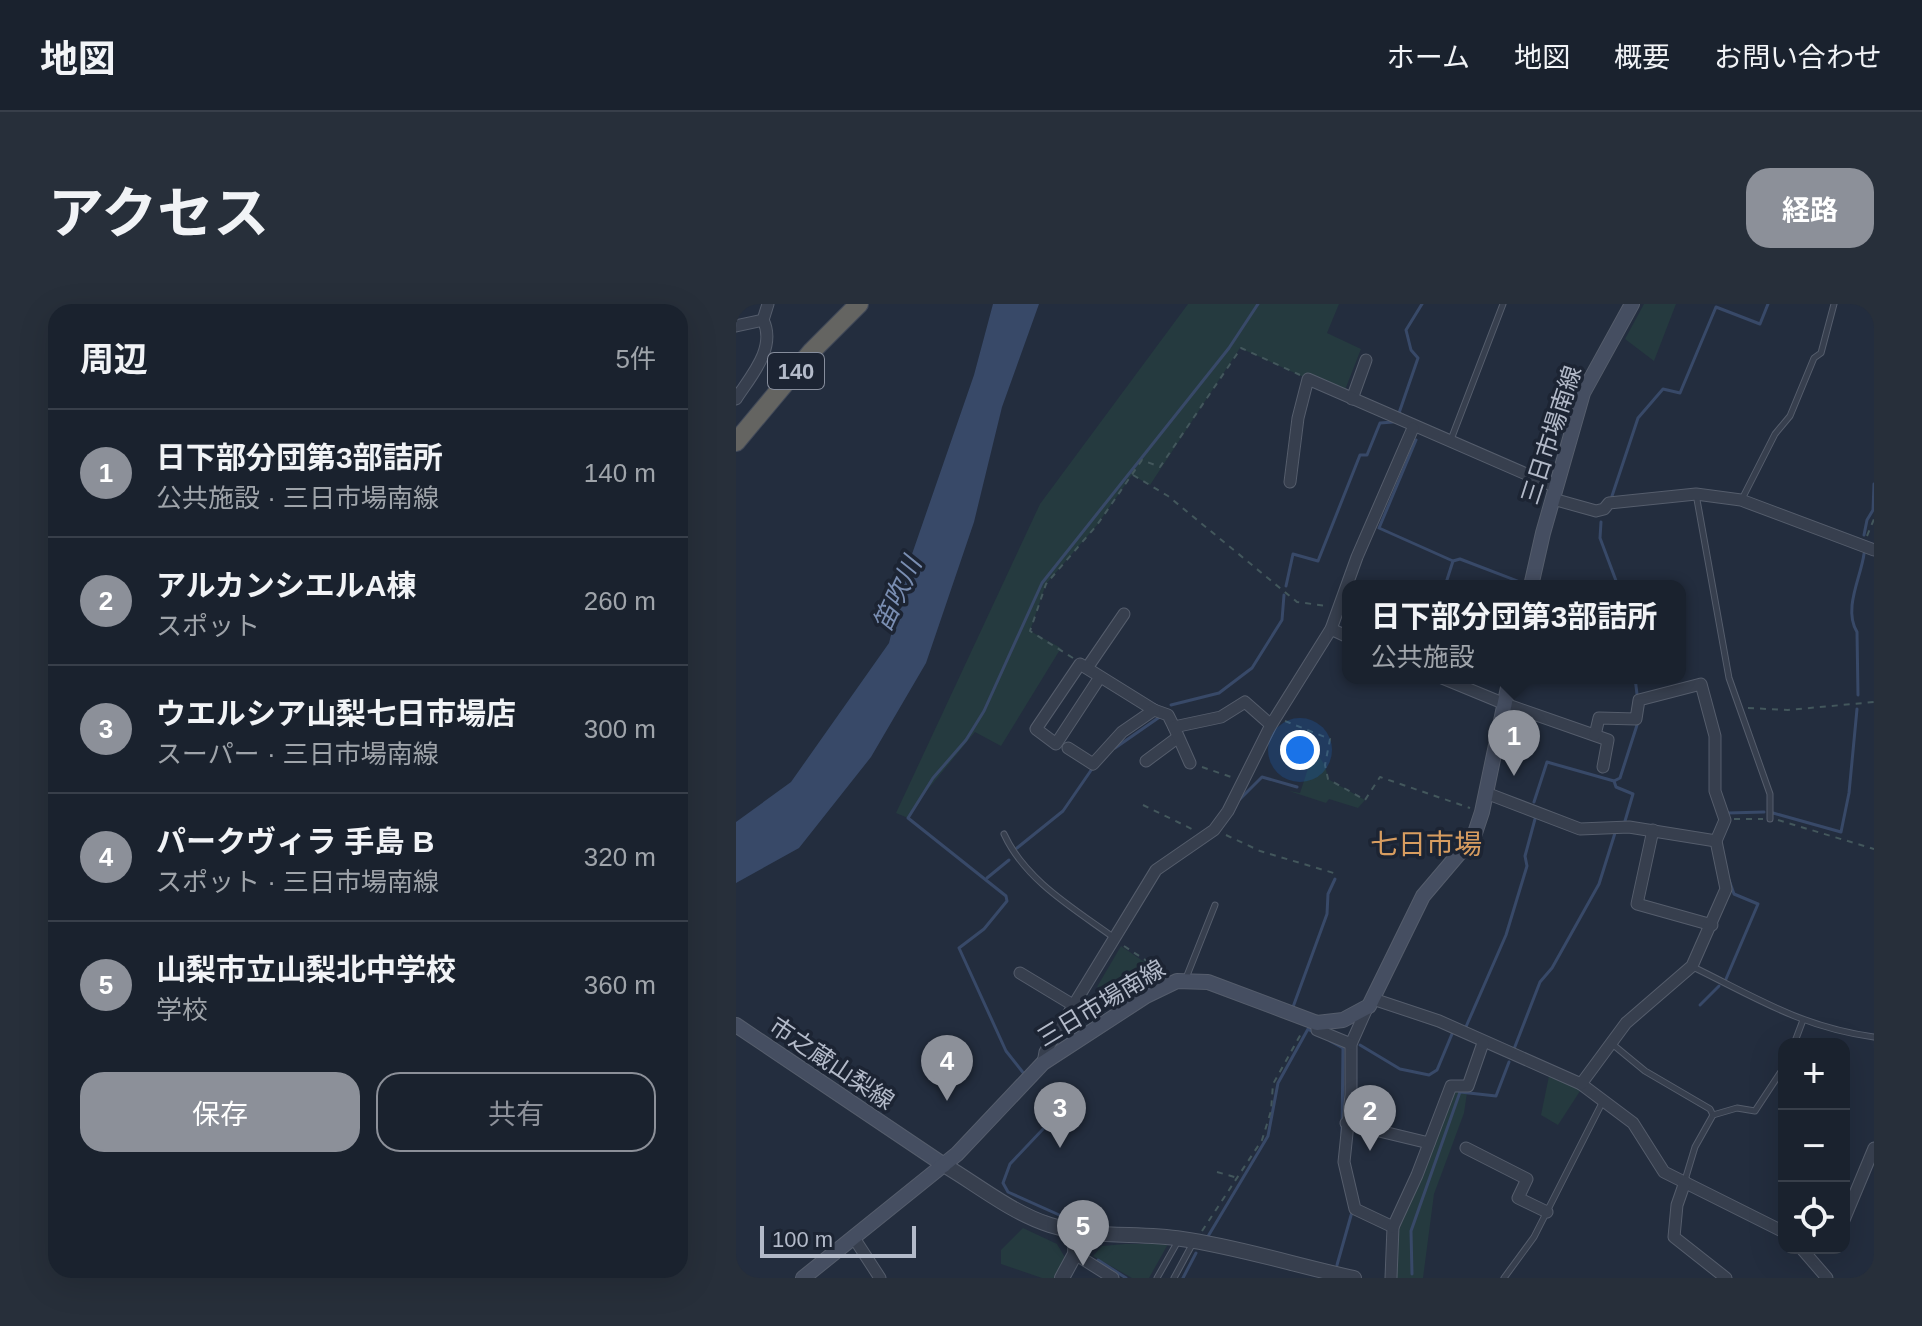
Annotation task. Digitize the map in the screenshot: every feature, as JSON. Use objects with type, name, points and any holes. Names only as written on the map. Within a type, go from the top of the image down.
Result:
[{"type":"highway","name":"140","points":[[736,442],[812,351],[859,304]]},
{"type":"main road","name":"三日市場南線","points":[[1532,580],[1583,393],[1632,304]]},
{"type":"main road","points":[[1313,1022],[1343,1020],[1371,1002],[1423,896],[1466,848],[1482,812],[1509,684]]},
{"type":"main road","name":"三日市場南線","points":[[803,1278],[944,1165],[973,1139],[1002,1103],[1043,1063],[1146,996],[1181,980],[1208,982],[1313,1022]]},
{"type":"main road","name":"市之蔵山梨線","points":[[736,1025],[944,1165]]},
{"type":"street","points":[[736,399],[766,349],[767,328],[763,320],[768,304]]},
{"type":"street","points":[[736,326],[763,320]]},
{"type":"street","points":[[1352,399],[1366,360]]},
{"type":"street","points":[[1290,482],[1298,418],[1308,379],[1596,511],[1604,509],[1609,503],[1696,494],[1741,500],[1869,549]]},
{"type":"street","points":[[1349,580],[1413,428]]},
{"type":"street","points":[[1043,1063],[1045,1052],[1117,940],[1156,870],[1209,833],[1331,629],[1342,600]]},
{"type":"street","points":[[1100,677],[1056,744],[1036,729],[1124,614]]},
{"type":"street","points":[[1331,629],[1342,634]]},
{"type":"street","points":[[1083,666],[1154,710],[1168,715],[1190,763]]},
{"type":"street","points":[[1457,684],[1608,740],[1603,767]]},
{"type":"street","points":[[1581,1084],[1626,1023],[1692,966],[1726,889],[1716,841],[1725,820],[1715,791],[1715,736],[1701,684],[1639,700],[1636,719],[1599,718],[1595,735]]},
{"type":"street","points":[[1146,761],[1175,733],[1221,717],[1245,702],[1274,721]]},
{"type":"street","points":[[1068,748],[1093,764],[1122,732],[1154,710]]},
{"type":"street","points":[[1486,793],[1580,829],[1653,830],[1716,841]]},
{"type":"street","points":[[1653,830],[1637,904],[1712,925]]},
{"type":"street","points":[[1020,973],[1073,1005]]},
{"type":"street","points":[[1393,1227],[1355,1209],[1344,1162],[1351,1095],[1351,1044],[1371,1002],[1439,1021],[1581,1084],[1633,1123],[1664,1172],[1778,1229]]},
{"type":"street","points":[[1313,1022],[1317,1030],[1351,1044]]},
{"type":"street","points":[[1391,1278],[1393,1227],[1451,1086],[1468,1086],[1483,1043]]},
{"type":"street","points":[[1346,1123],[1429,1143]]},
{"type":"street","points":[[1466,1148],[1527,1179],[1518,1198],[1547,1212]]},
{"type":"street","points":[[1850,1206],[1872,1156]]},
{"type":"street","points":[[944,1165],[1034,1219],[1094,1236],[1190,1240],[1354,1278]]},
{"type":"street","points":[[1685,1182],[1677,1205],[1674,1237],[1726,1278]]},
{"type":"street","points":[[1062,1278],[1075,1254],[1076,1231]]},
{"type":"street","points":[[854,1238],[880,1278]]},
{"type":"street","points":[[1075,1254],[1113,1278]]},
{"type":"street","points":[[1806,1254],[1827,1278]]},
{"type":"lane","points":[[1450,443],[1503,304]]},
{"type":"lane","points":[[1741,500],[1775,434],[1790,416],[1814,358],[1821,353],[1834,304]]},
{"type":"lane","points":[[1696,494],[1729,678],[1770,794],[1770,819]]},
{"type":"lane","points":[[1004,834],[1015,859],[1066,904],[1117,940]]},
{"type":"lane","points":[[1181,980],[1215,905]]},
{"type":"lane","points":[[1692,966],[1772,1009],[1831,1030],[1874,1037]]},
{"type":"lane","points":[[1796,1038],[1803,1020]]},
{"type":"lane","points":[[1611,1043],[1645,1071],[1710,1109],[1713,1115]]},
{"type":"lane","points":[[1685,1182],[1695,1147],[1713,1115],[1737,1108],[1755,1111],[1778,1076]]},
{"type":"lane","points":[[1504,1278],[1547,1212],[1603,1100]]},
{"type":"lane","points":[[1157,1278],[1190,1240]]},
{"type":"lane","points":[[1174,1278],[1190,1240]]},
{"type":"path","points":[[1083,666],[1058,646],[1030,631],[1046,584],[1097,525],[1142,460],[1160,467],[1241,348],[1308,379]]},
{"type":"path","points":[[1132,474],[1168,496],[1297,602],[1323,605],[1338,611]]},
{"type":"path","points":[[1869,549],[1874,519]]},
{"type":"path","points":[[1739,708],[1788,710],[1874,702]]},
{"type":"path","points":[[1274,721],[1330,739],[1325,765],[1328,779],[1365,800],[1380,777],[1482,812]]},
{"type":"path","points":[[1190,763],[1242,781]]},
{"type":"path","points":[[1143,805],[1209,833],[1337,874]]},
{"type":"path","points":[[1725,820],[1770,819],[1801,825],[1874,849]]},
{"type":"path","points":[[1117,940],[1181,980]]},
{"type":"path","points":[[1190,1240],[1238,1178],[1262,1139],[1271,1111],[1273,1084],[1313,1022]]},
{"type":"path","points":[[1217,1172],[1238,1178]]},
{"type":"green space","points":[[1188,304],[1339,304],[1327,333],[1361,349],[1343,395],[1240,348],[1150,485],[1132,475],[1097,525],[1046,584],[1030,631],[1061,648],[1001,746],[975,732],[915,805],[908,818],[896,813],[1040,504]]},
{"type":"green space","points":[[1644,304],[1676,304],[1654,361],[1625,339]]},
{"type":"green space","points":[[1314,750],[1325,765],[1328,779],[1365,800],[1358,808],[1329,799],[1326,803],[1289,791],[1300,793]]},
{"type":"green space","points":[[1121,946],[1172,981],[1126,1006],[1097,987]]},
{"type":"green space","points":[[1550,1071],[1582,1088],[1558,1125],[1541,1115]]},
{"type":"green space","points":[[1451,1086],[1468,1086],[1464,1113],[1434,1194],[1423,1278],[1391,1278],[1393,1227]]},
{"type":"green space","points":[[1023,1228],[1057,1244],[1070,1266],[1062,1278],[1042,1278],[1001,1264],[1001,1250]]},
{"type":"green space","points":[[1168,1244],[1149,1278],[1132,1278],[1093,1256],[1102,1246]]},
{"type":"water","points":[[993,304],[1039,304],[1002,407],[974,522],[926,663],[871,757],[799,848],[736,883],[736,822],[791,782],[889,643],[911,557],[974,375]]},
{"type":"waterway","points":[[1025,1075],[1006,1051],[959,948],[984,929],[1007,901],[1006,896],[908,818],[933,778],[966,740],[984,711],[1042,583],[1229,348],[1258,304]]},
{"type":"waterway","points":[[1403,415],[1399,413],[1418,358],[1411,350],[1406,330],[1422,304]]},
{"type":"waterway","points":[[1612,496],[1638,418],[1663,389],[1680,393],[1716,307],[1760,324],[1768,304]]},
{"type":"waterway","points":[[1286,586],[1293,554],[1318,561],[1360,455],[1367,455],[1380,423],[1393,422]]},
{"type":"waterway","points":[[1416,440],[1379,528],[1453,561],[1447,580]]},
{"type":"waterway","points":[[1864,535],[1873,510],[1874,484]]},
{"type":"waterway","points":[[1601,522],[1600,538],[1616,580]]},
{"type":"waterway","points":[[1858,695],[1857,632],[1853,623],[1852,603],[1864,554]]},
{"type":"waterway","points":[[1453,561],[1460,559],[1515,580]]},
{"type":"waterway","points":[[1171,705],[1219,693],[1252,668],[1282,620],[1284,595]]},
{"type":"waterway","points":[[1636,684],[1637,694]]},
{"type":"waterway","points":[[1773,813],[1841,832],[1849,793],[1857,709]]},
{"type":"waterway","points":[[1115,748],[1161,716]]},
{"type":"waterway","points":[[1625,821],[1633,794],[1616,787],[1614,781],[1620,778],[1638,722]]},
{"type":"waterway","points":[[1534,802],[1547,762],[1614,781]]},
{"type":"waterway","points":[[1017,848],[1063,811],[1094,766]]},
{"type":"waterway","points":[[1240,799],[1262,777],[1297,787]]},
{"type":"waterway","points":[[1728,813],[1764,812]]},
{"type":"waterway","points":[[1465,1029],[1506,935],[1527,866],[1525,856],[1535,819]]},
{"type":"waterway","points":[[1514,1049],[1540,982],[1552,968],[1599,884],[1615,833]]},
{"type":"waterway","points":[[987,878],[1009,860]]},
{"type":"waterway","points":[[1293,1007],[1327,914],[1328,894],[1335,879]]},
{"type":"waterway","points":[[1726,979],[1758,904],[1734,894],[1729,880]]},
{"type":"waterway","points":[[1700,1005],[1719,986]]},
{"type":"waterway","points":[[1207,1238],[1268,1136],[1278,1083],[1308,1029],[1313,1032]]},
{"type":"waterway","points":[[1360,1045],[1400,1069],[1429,1075],[1437,1070],[1452,1034]]},
{"type":"waterway","points":[[1330,1041],[1343,1048],[1342,1134]]},
{"type":"waterway","points":[[1412,1274],[1411,1231],[1460,1092],[1496,1096],[1509,1062]]},
{"type":"waterway","points":[[1062,1109],[1010,1164],[1003,1183],[1008,1192],[1066,1218],[1086,1222]]},
{"type":"waterway","points":[[1337,1265],[1352,1212]]},
{"type":"waterway","points":[[1183,1278],[1196,1253]]},
{"type":"waterway","points":[[1098,1260],[1126,1278]]},
{"type":"place","name":"日下部分団第3部詰所","points":[[1514,776]]},
{"type":"place","name":"パークヴィラ 手島 B","points":[[947,1101]]},
{"type":"place","name":"ウエルシア山梨七日市場店","points":[[1060,1148]]},
{"type":"place","name":"アルカンシエルA棟","points":[[1370,1151]]},
{"type":"place","name":"山梨市立山梨北中学校","points":[[1083,1266]]},
{"type":"district","name":"七日市場","points":[[1426,844]]},
{"type":"water label","name":"笛吹川","points":[[897,594]]}]
